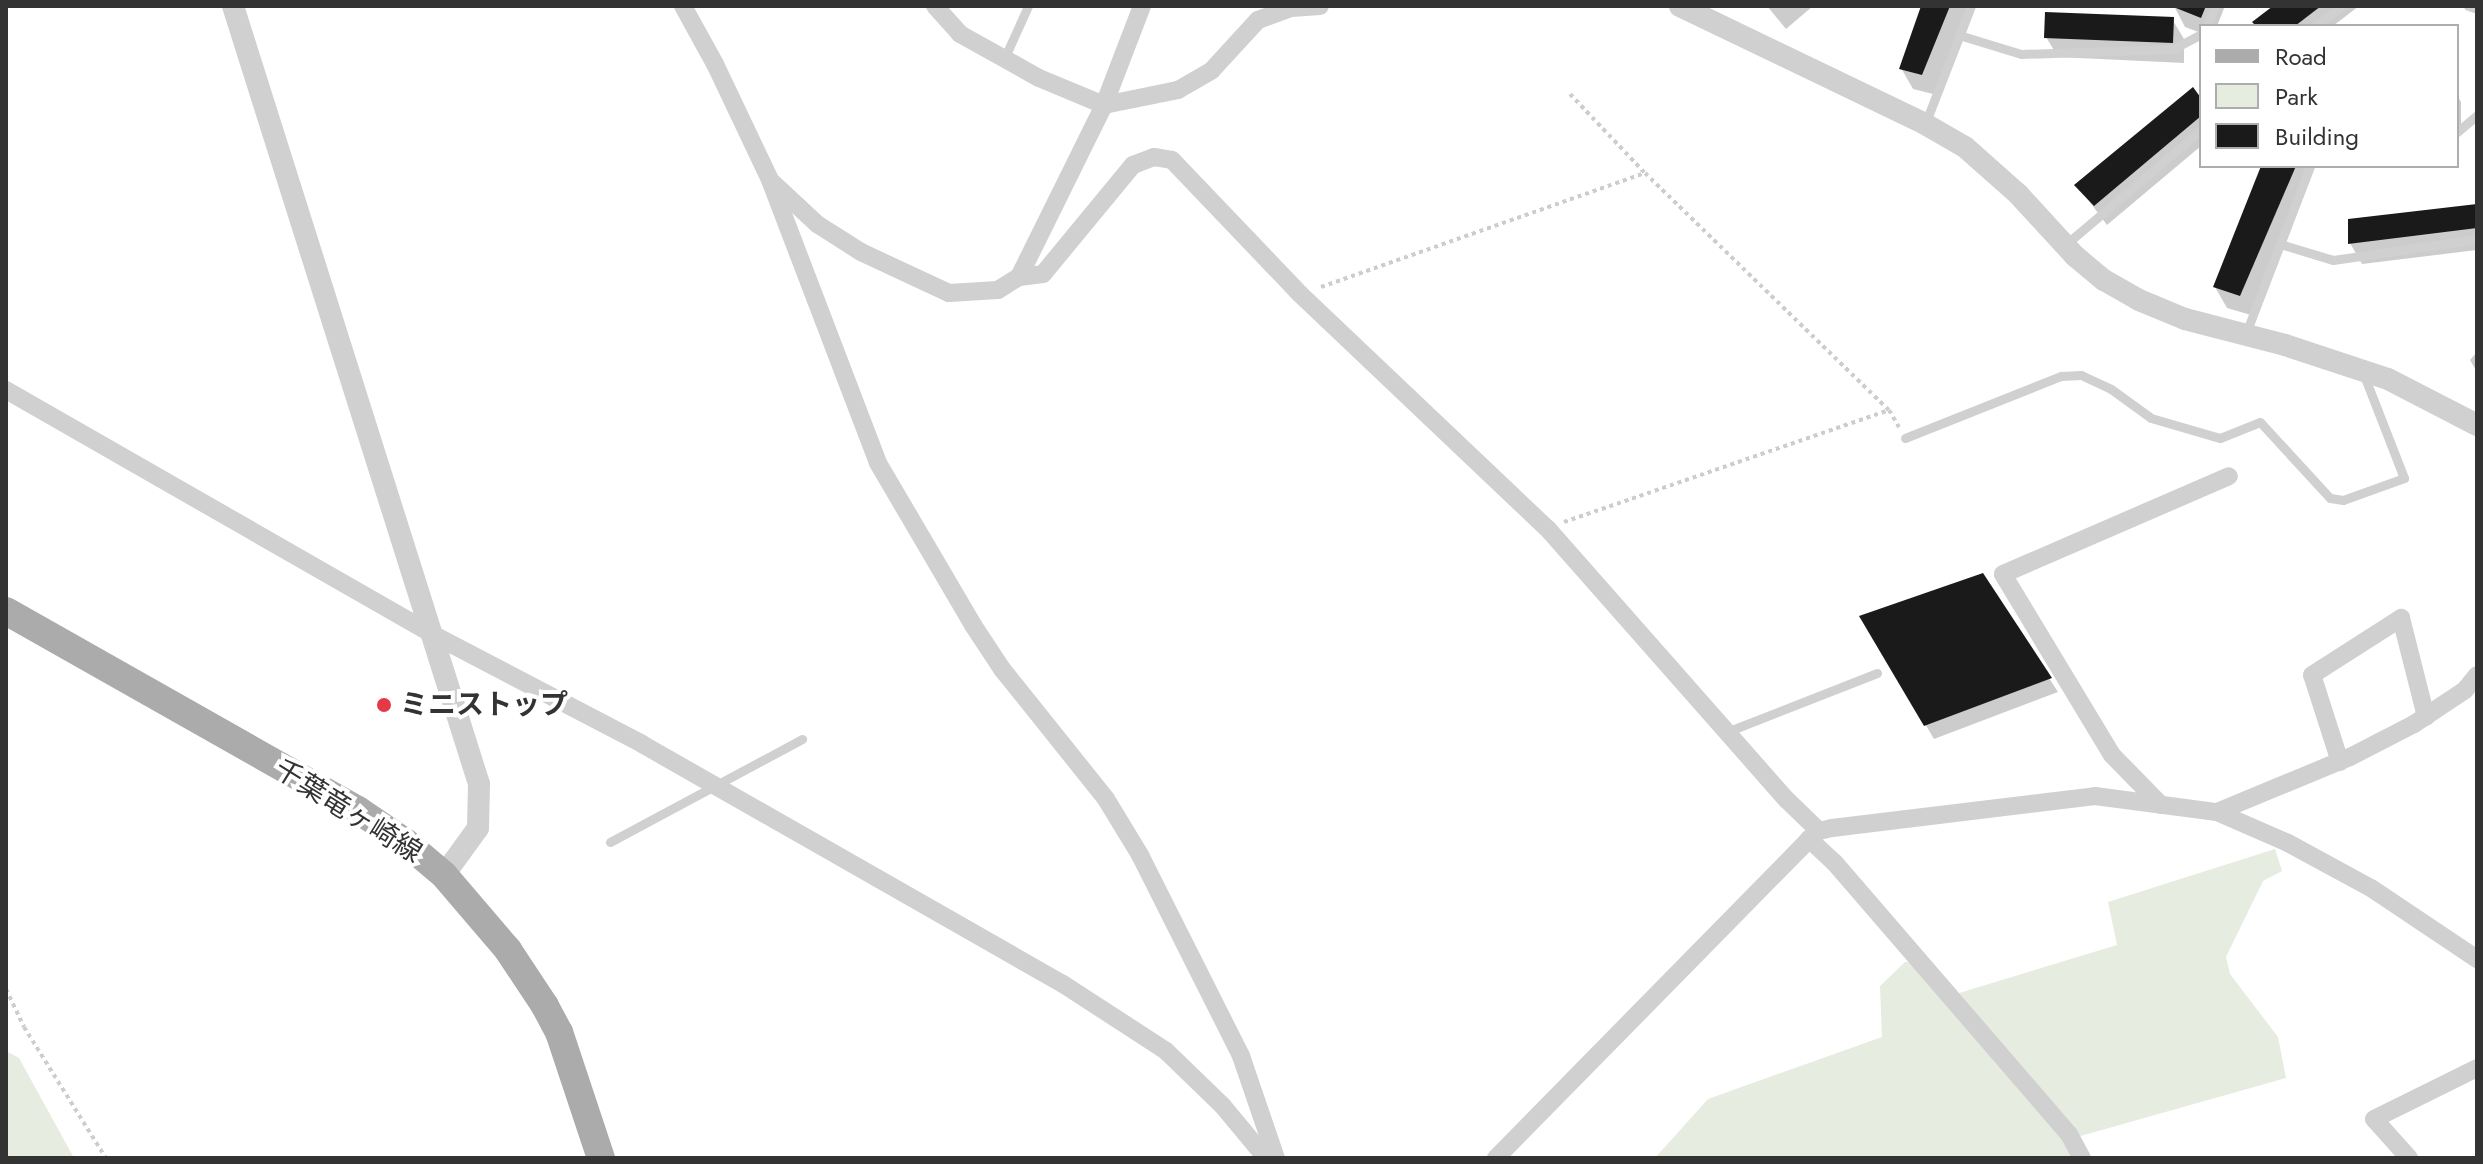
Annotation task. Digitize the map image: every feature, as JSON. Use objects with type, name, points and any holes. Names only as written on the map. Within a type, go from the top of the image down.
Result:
[{"type":"main road","name":"千葉竜ヶ崎線","points":[[6,611],[358,810],[405,842],[444,875],[508,950],[545,1006],[559,1032],[601,1158]]},
{"type":"street","points":[[233,6],[479,784],[481,805],[478,828],[444,875]]},
{"type":"street","points":[[683,6],[715,64],[770,180],[878,463],[1002,669],[1106,799],[1140,855],[1241,1056],[1276,1158]]},
{"type":"street","points":[[935,6],[960,34],[1039,78],[1104,105],[1178,90],[1212,70],[1258,20],[1291,8],[1320,6]]},
{"type":"street","points":[[1019,277],[1104,105],[1142,6]]},
{"type":"street","points":[[1692,8],[1965,147],[2104,280],[2139,300],[2185,319],[2285,345],[2362,370],[2473,417]]},
{"type":"street","points":[[770,180],[817,224],[861,252],[949,293],[998,290],[1019,277],[1043,274],[1133,165],[1154,157],[1172,160],[1300,294],[1547,528],[1729,731],[1834,862],[2058,1122],[2082,1158]]},
{"type":"street","points":[[6,390],[432,634],[716,786],[1063,984],[1166,1051],[1222,1105],[1266,1158]]},
{"type":"street","points":[[2161,805],[2112,755],[2003,574],[2229,476]]},
{"type":"street","points":[[2340,762],[2312,675],[2401,618],[2426,717]]},
{"type":"street","points":[[2217,812],[2340,762],[2426,717],[2465,690],[2477,675]]},
{"type":"street","points":[[1496,1158],[1814,835],[2095,796],[2217,812],[2288,843],[2371,888],[2477,959]]},
{"type":"street","points":[[2409,1158],[2374,1119],[2477,1068]]},
{"type":"lane","points":[[1004,59],[1028,6]]},
{"type":"lane","points":[[1925,124],[1971,6]]},
{"type":"lane","points":[[2318,24],[2342,6]]},
{"type":"lane","points":[[2468,6],[2477,9]]},
{"type":"lane","points":[[1959,35],[2021,54],[2173,49],[2199,35]]},
{"type":"lane","points":[[2459,130],[2477,115]]},
{"type":"lane","points":[[2065,245],[2199,132]]},
{"type":"lane","points":[[2245,336],[2309,168]]},
{"type":"lane","points":[[2280,244],[2333,260],[2477,239]]},
{"type":"lane","points":[[1905,438],[2061,376],[2081,375],[2111,389],[2151,418],[2220,438],[2260,422],[2330,498],[2343,500],[2404,478],[2362,370]]},
{"type":"lane","points":[[1729,731],[1877,673]]},
{"type":"lane","points":[[610,842],[802,739]]},
{"type":"path","points":[[1570,94],[1645,173],[1889,410],[1905,438]]},
{"type":"path","points":[[1300,294],[1645,173]]},
{"type":"path","points":[[1547,528],[1889,410]]},
{"type":"path","points":[[6,989],[24,1027],[106,1158]]},
{"type":"green space","points":[[2275,849],[2282,871],[2263,881],[2226,957],[2230,974],[2278,1037],[2286,1078],[2077,1137],[2088,1158],[1655,1158],[1708,1099],[1882,1037],[1880,986],[1905,962],[1931,962],[1956,994],[2117,945],[2108,902]]},
{"type":"green space","points":[[6,1051],[19,1058],[74,1158],[6,1158]]},
{"type":"building","points":[[1921,6],[1950,6],[1922,75],[1899,69]]},
{"type":"building","points":[[2171,6],[2206,6],[2201,18]]},
{"type":"building","points":[[2273,6],[2321,6],[2298,24],[2252,22]]},
{"type":"building","points":[[2045,12],[2174,17],[2173,43],[2044,38]]},
{"type":"building","points":[[2193,87],[2199,95],[2199,118],[2094,206],[2074,185]]},
{"type":"building","points":[[2260,168],[2295,168],[2240,296],[2213,287]]},
{"type":"building","points":[[2477,204],[2477,228],[2348,244],[2348,219]]},
{"type":"building","points":[[1983,573],[2052,678],[1924,726],[1859,616]]},
{"type":"place","name":"ミニストップ","points":[[384,705]]}]
